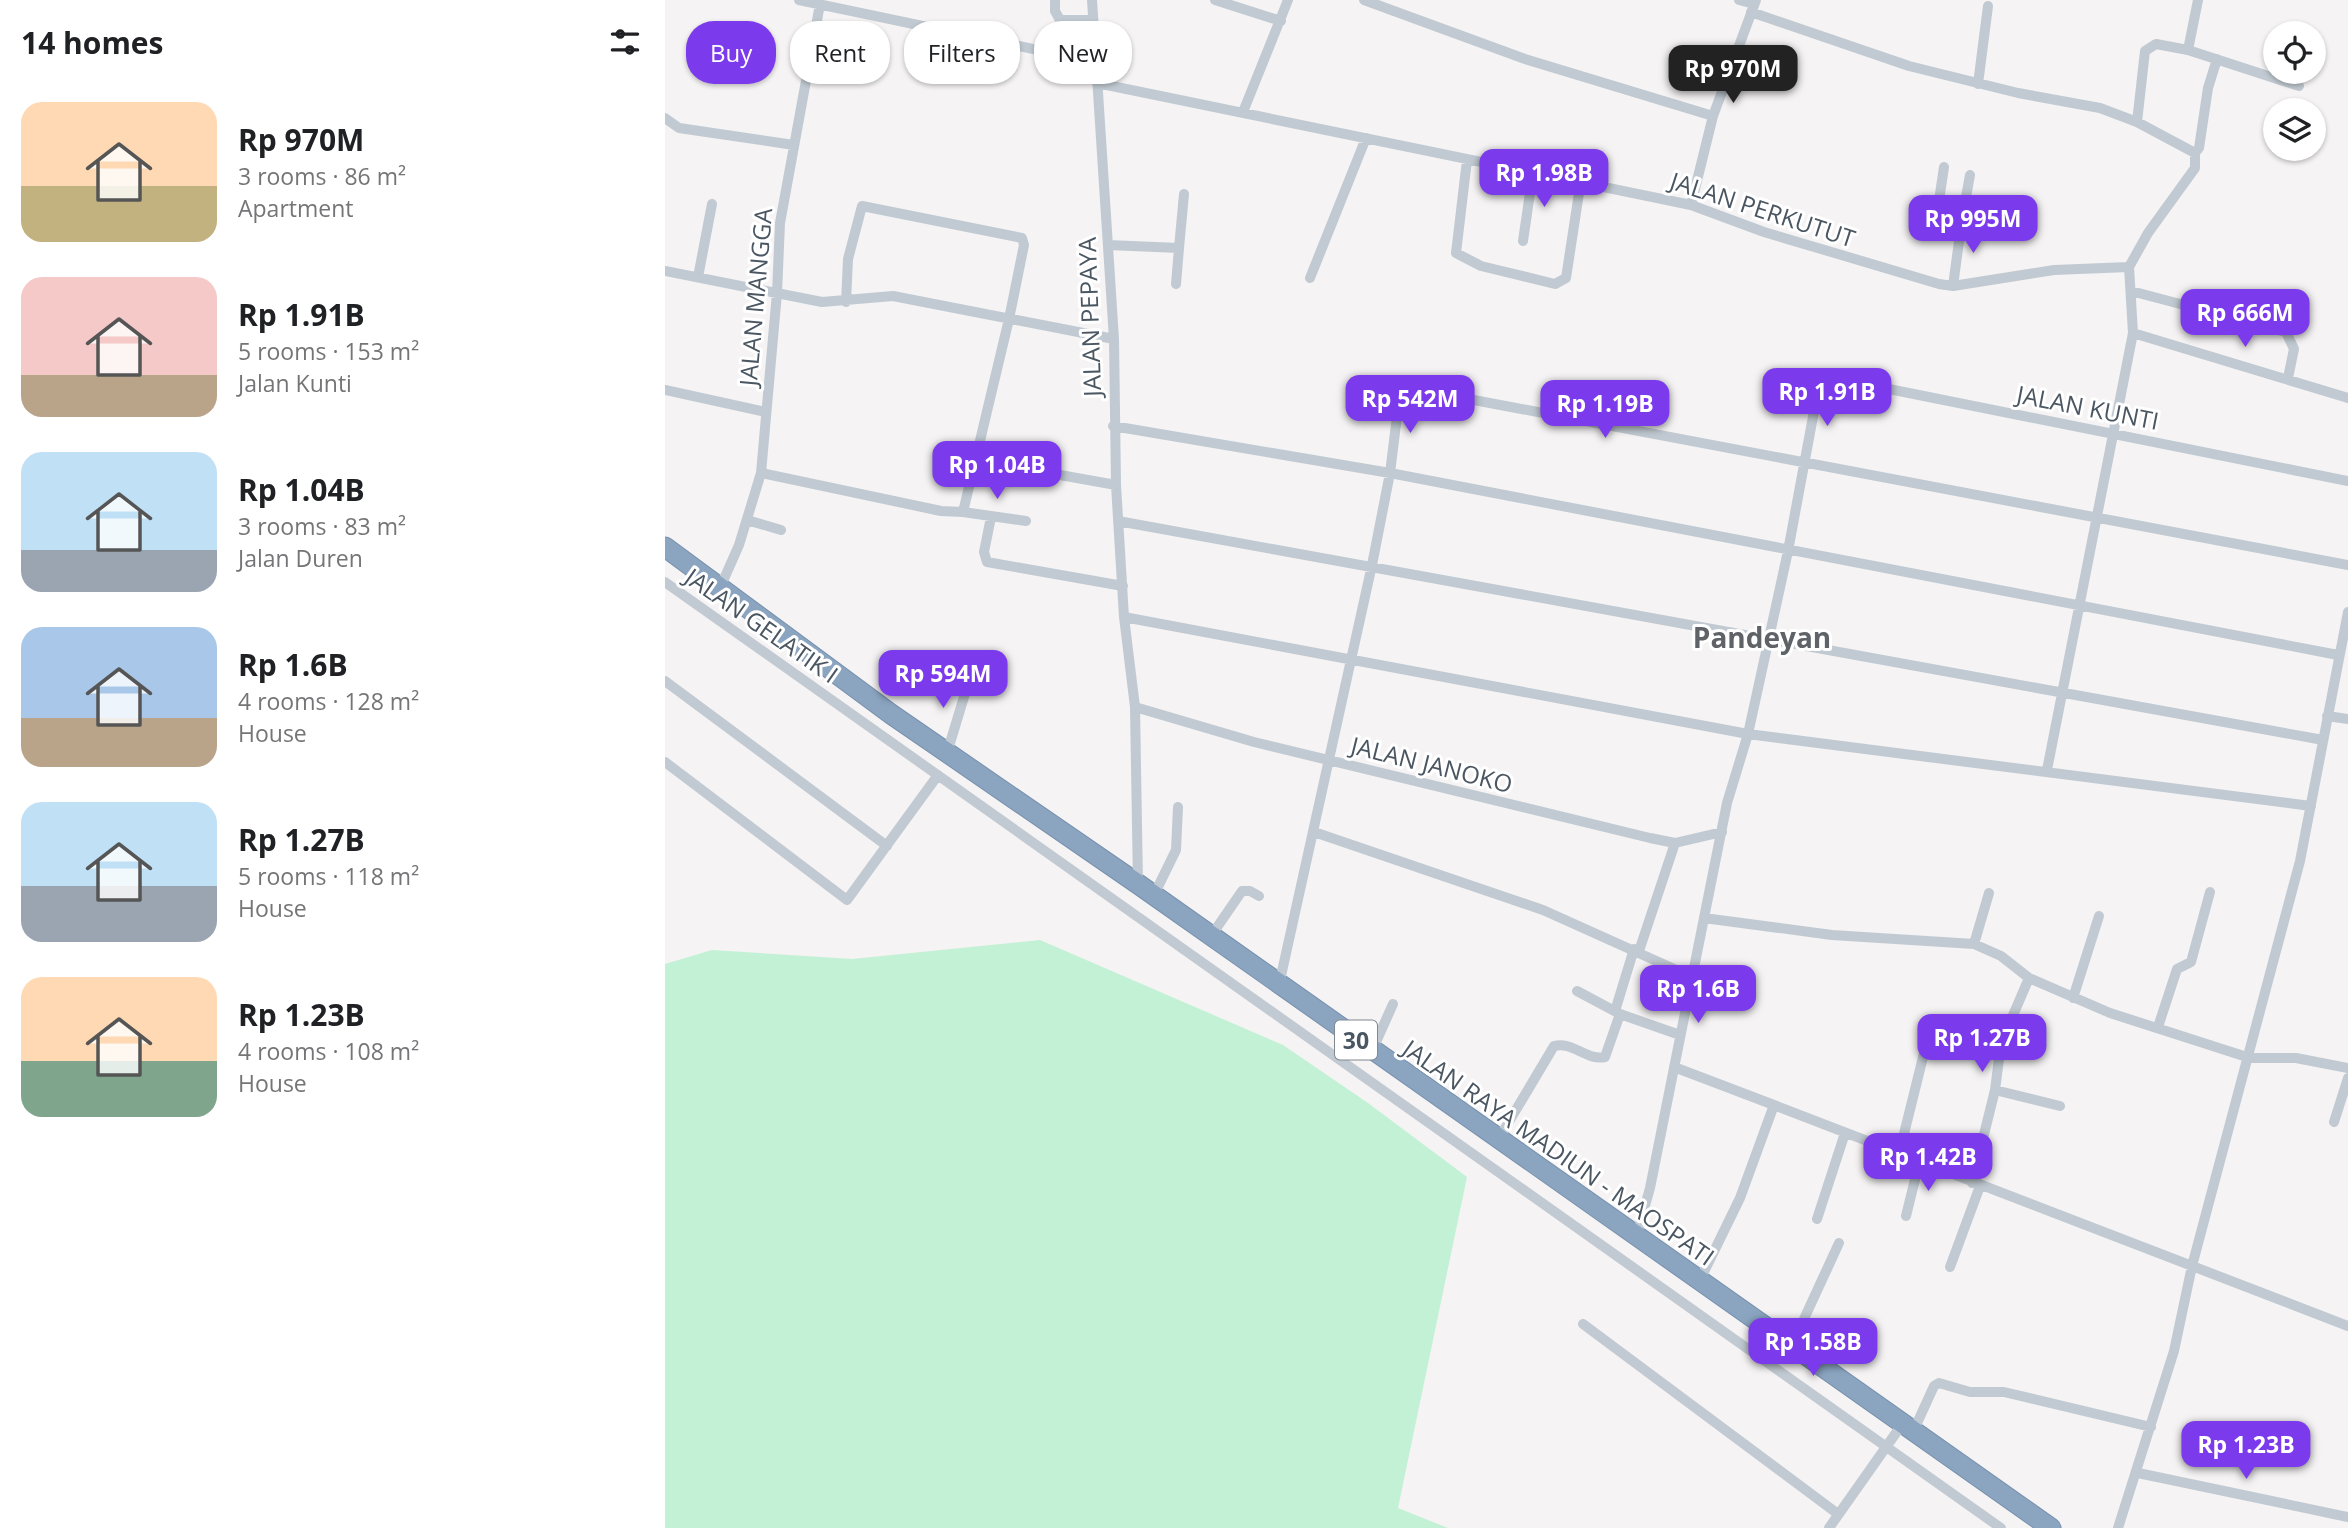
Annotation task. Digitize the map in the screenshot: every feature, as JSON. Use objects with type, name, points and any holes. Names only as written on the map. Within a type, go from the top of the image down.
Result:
[{"type":"highway","name":"JALAN RAYA MADIUN - MAOSPATI","points":[[665,547],[947,752],[2051,1528]]},
{"type":"street","points":[[799,0],[1034,49]]},
{"type":"street","points":[[1055,0],[1055,11],[1060,20],[1093,20]]},
{"type":"street","name":"JALAN PEPAYA","points":[[1092,0],[1093,20]]},
{"type":"street","points":[[1215,0],[1281,21]]},
{"type":"street","points":[[1243,112],[1288,0]]},
{"type":"street","points":[[1364,0],[1525,59],[1713,116]]},
{"type":"street","points":[[1739,0],[1909,66],[1977,84],[2075,102],[2137,122],[2195,153]]},
{"type":"street","points":[[2188,50],[2198,0]]},
{"type":"street","name":"JALAN MANGGA","points":[[720,589],[747,520],[761,473],[777,293],[779,223],[820,5]]},
{"type":"street","points":[[1691,205],[1713,116],[1754,6]]},
{"type":"street","points":[[1977,84],[1988,6]]},
{"type":"street","points":[[2137,122],[2147,48],[2156,44],[2188,50],[2299,86]]},
{"type":"street","points":[[2047,770],[2133,333],[2129,267],[2148,233],[2195,168],[2195,153],[2199,148],[2208,88],[2217,59]]},
{"type":"street","name":"JALAN PEPAYA","points":[[1097,84],[1114,340],[1113,426],[1118,521],[1124,617],[1135,708],[1146,890]]},
{"type":"street","name":"JALAN PERKUTUT","points":[[1102,84],[1467,160],[1581,180],[1691,205],[1764,232],[1921,281],[1953,286],[2054,270],[2129,267]]},
{"type":"street","points":[[665,118],[679,128],[794,145]]},
{"type":"street","points":[[1310,278],[1366,138]]},
{"type":"street","points":[[1467,160],[1455,253],[1481,266],[1555,284],[1566,278],[1581,180]]},
{"type":"street","points":[[1944,167],[1937,214],[1962,219]]},
{"type":"street","points":[[1523,241],[1533,172]]},
{"type":"street","points":[[1953,286],[1969,175]]},
{"type":"street","points":[[1177,284],[1184,194]]},
{"type":"street","points":[[698,277],[712,204]]},
{"type":"street","points":[[846,302],[848,259],[859,209],[868,205],[1022,238],[1024,245],[1009,319],[963,512]]},
{"type":"street","points":[[1108,245],[1179,248]]},
{"type":"street","points":[[665,271],[822,302],[846,302],[885,295],[1114,340]]},
{"type":"street","points":[[2131,291],[2286,332],[2294,349],[2288,378]]},
{"type":"street","points":[[2133,333],[2348,398]]},
{"type":"street","name":"JALAN KUNTI","points":[[1806,464],[1820,379],[1829,377],[2348,481]]},
{"type":"street","points":[[1279,985],[1331,761],[1390,473],[1400,392],[1405,387],[2348,565]]},
{"type":"street","points":[[665,390],[766,412]]},
{"type":"street","points":[[1113,426],[1390,473],[2338,655]]},
{"type":"street","points":[[976,460],[1116,485]]},
{"type":"street","points":[[1636,1238],[1650,1188],[1722,832],[1748,734],[1806,464]]},
{"type":"street","points":[[761,473],[941,511],[1026,521]]},
{"type":"street","points":[[991,517],[984,552],[987,562],[1123,586]]},
{"type":"street","points":[[747,520],[781,530]]},
{"type":"street","points":[[1118,521],[2323,740]]},
{"type":"street","name":"JALAN GELATIK I","points":[[665,582],[1885,1448],[1988,1524],[2001,1528]]},
{"type":"street","points":[[2119,1528],[2174,1352],[2192,1266],[2250,1058],[2300,861],[2348,612]]},
{"type":"street","points":[[1124,617],[1748,734],[2047,770],[2311,806]]},
{"type":"street","points":[[947,752],[970,677]]},
{"type":"street","points":[[665,681],[887,846]]},
{"type":"street","name":"JALAN JANOKO","points":[[1135,708],[1331,761],[1654,839],[1675,842],[1722,832]]},
{"type":"street","points":[[2327,716],[2348,719]]},
{"type":"street","points":[[665,762],[847,900],[938,775]]},
{"type":"street","points":[[1146,890],[1174,858],[1178,807]]},
{"type":"street","points":[[1314,832],[1552,913],[1692,977]]},
{"type":"street","points":[[1498,1140],[1554,1046],[1563,1044],[1595,1059],[1605,1057],[1637,950],[1675,842]]},
{"type":"street","points":[[1211,936],[1242,891],[1250,891],[1259,896]]},
{"type":"street","points":[[2158,1027],[2178,969],[2191,962],[2210,892]]},
{"type":"street","points":[[1974,944],[1989,893]]},
{"type":"street","points":[[2073,998],[2099,916]]},
{"type":"street","points":[[1704,918],[1832,935],[1974,944],[2001,956],[2029,978],[2073,998],[2250,1058],[2296,1058],[2348,1068]]},
{"type":"street","points":[[1949,1267],[1976,1185],[2008,1027],[2029,978]]},
{"type":"street","points":[[1577,991],[1617,1013],[1680,1035]]},
{"type":"street","points":[[1372,1051],[1393,1004]]},
{"type":"street","points":[[1899,1154],[1926,1045]]},
{"type":"street","points":[[1674,1067],[2348,1326]]},
{"type":"street","points":[[2334,1122],[2348,1078]]},
{"type":"street","points":[[1995,1090],[2060,1106]]},
{"type":"street","points":[[1700,1280],[1740,1198],[1774,1105]]},
{"type":"street","points":[[1817,1219],[1845,1133]]},
{"type":"street","points":[[1906,1216],[1919,1163]]},
{"type":"street","points":[[1793,1345],[1839,1243]]},
{"type":"street","points":[[1583,1324],[1838,1514]]},
{"type":"street","points":[[1829,1528],[1885,1448],[1908,1428],[1939,1382],[1970,1392],[2004,1392],[2151,1427]]},
{"type":"street","points":[[2138,1473],[2348,1517]]},
{"type":"green space","points":[[1040,940],[1283,1045],[1368,1103],[1467,1177],[1398,1508],[1448,1528],[665,1528],[665,964],[712,950],[852,959]]},
{"type":"district","name":"Pandeyan","points":[[1762,637]]}]
